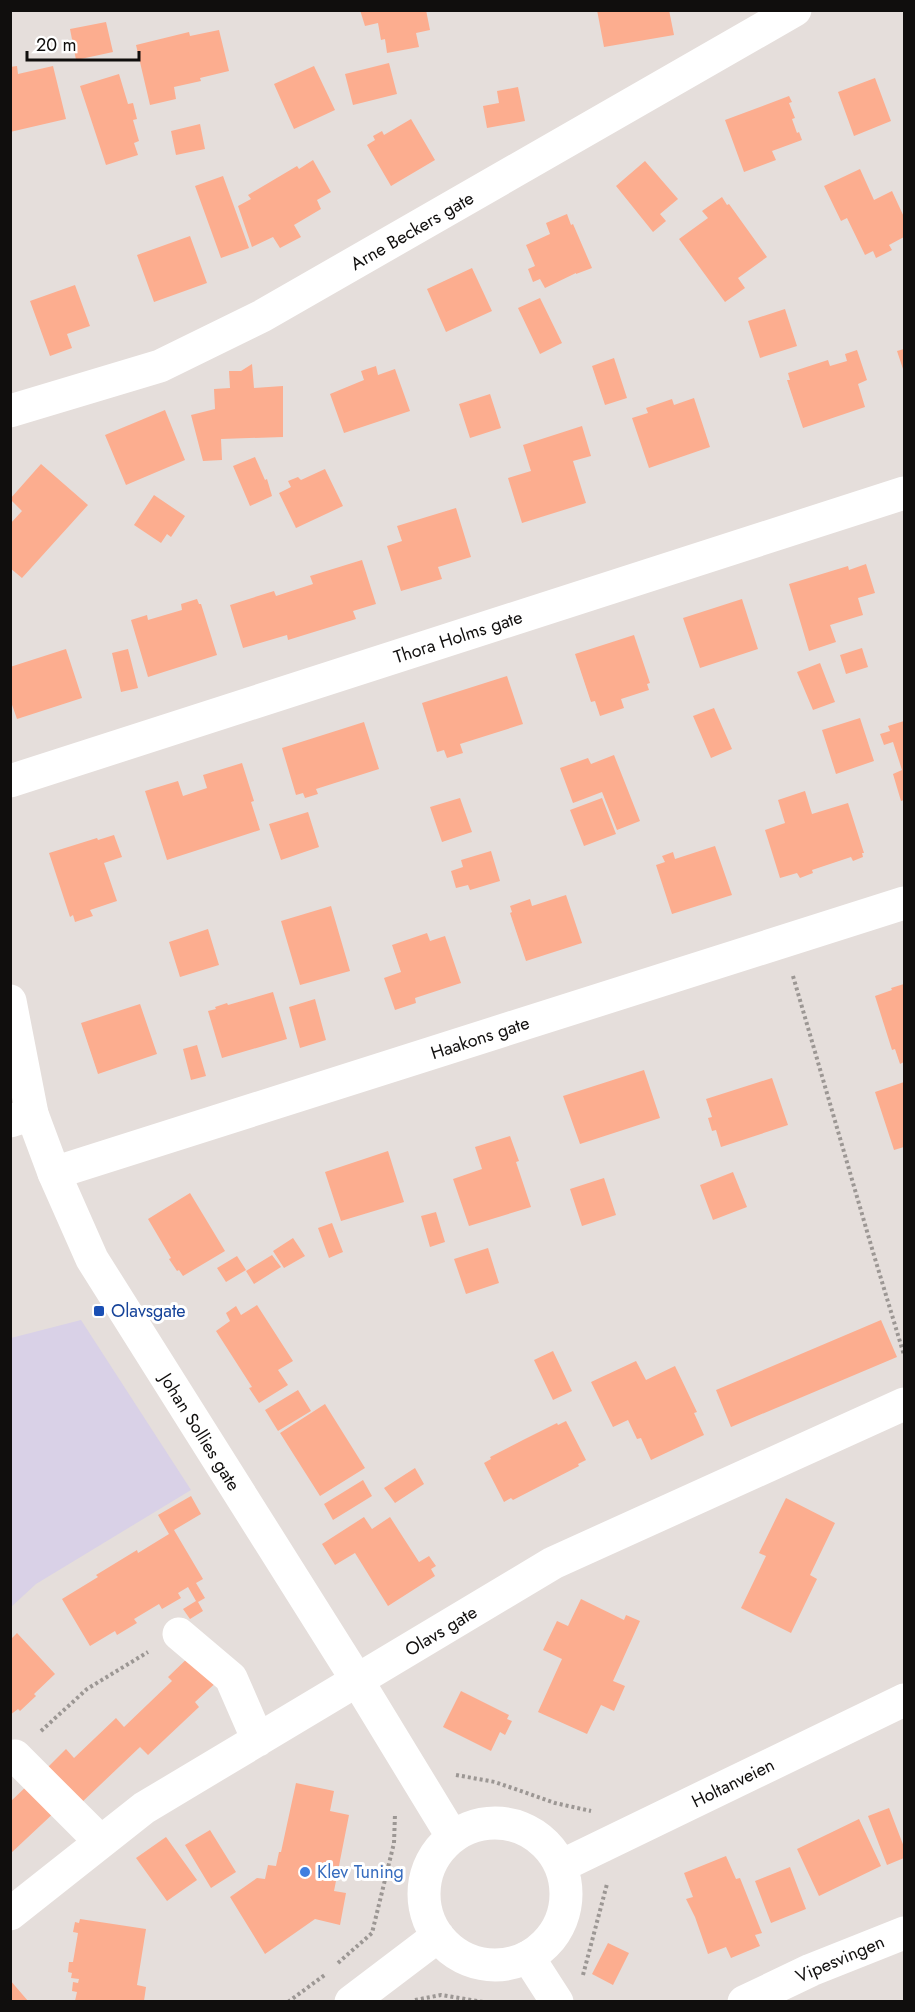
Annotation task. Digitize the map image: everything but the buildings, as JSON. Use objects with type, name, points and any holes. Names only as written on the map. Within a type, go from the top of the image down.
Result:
[{"type":"street","name":"Arne Beckers gate","points":[[10,411],[160,366],[262,316],[795,10]]},
{"type":"street","name":"Thora Holms gate","points":[[10,781],[904,494]]},
{"type":"street","name":"Haakons gate","points":[[54,1173],[904,903]]},
{"type":"street","name":"Johan Sollies gate","points":[[10,1001],[21,1118],[54,1173],[92,1258],[357,1680],[452,1836]]},
{"type":"street","name":"Olavs gate","points":[[10,1914],[144,1808],[464,1618],[552,1563],[904,1404]]},
{"type":"street","points":[[179,1634],[231,1678],[258,1740]]},
{"type":"street","name":"Holtanveien","points":[[561,1866],[904,1700]]},
{"type":"street","points":[[15,1755],[101,1842]]},
{"type":"street","points":[[486,1823],[505,1823],[522,1827],[539,1836],[552,1849],[561,1866],[566,1886],[565,1907],[558,1927],[545,1945],[528,1957],[509,1964],[489,1965],[469,1960],[452,1950],[438,1936],[429,1920],[424,1902],[425,1883],[430,1865],[439,1849],[452,1836],[468,1827],[486,1823]]},
{"type":"street","name":"Vipesvingen","points":[[744,2001],[811,1970],[904,1933]]},
{"type":"street","points":[[351,2001],[438,1936]]},
{"type":"street","points":[[528,1957],[557,2001]]},
{"type":"path","points":[[783,942],[904,1355]]},
{"type":"path","points":[[15,1755],[87,1689],[179,1634]]},
{"type":"path","points":[[337,1964],[372,1933],[394,1844],[395,1804],[449,1773],[495,1782],[555,1803],[597,1812],[620,1862],[607,1886],[582,1974],[585,1983]]},
{"type":"path","points":[[288,2001],[328,1972]]},
{"type":"path","points":[[408,2001],[441,1995],[483,2001]]},
{"type":"shaded area","points":[[81,1320],[191,1490],[36,1584],[11,1607],[11,1338]]},
{"type":"place","name":"Olavsgate","points":[[99,1311]]},
{"type":"place","name":"Klev Tuning","points":[[305,1872]]}]
